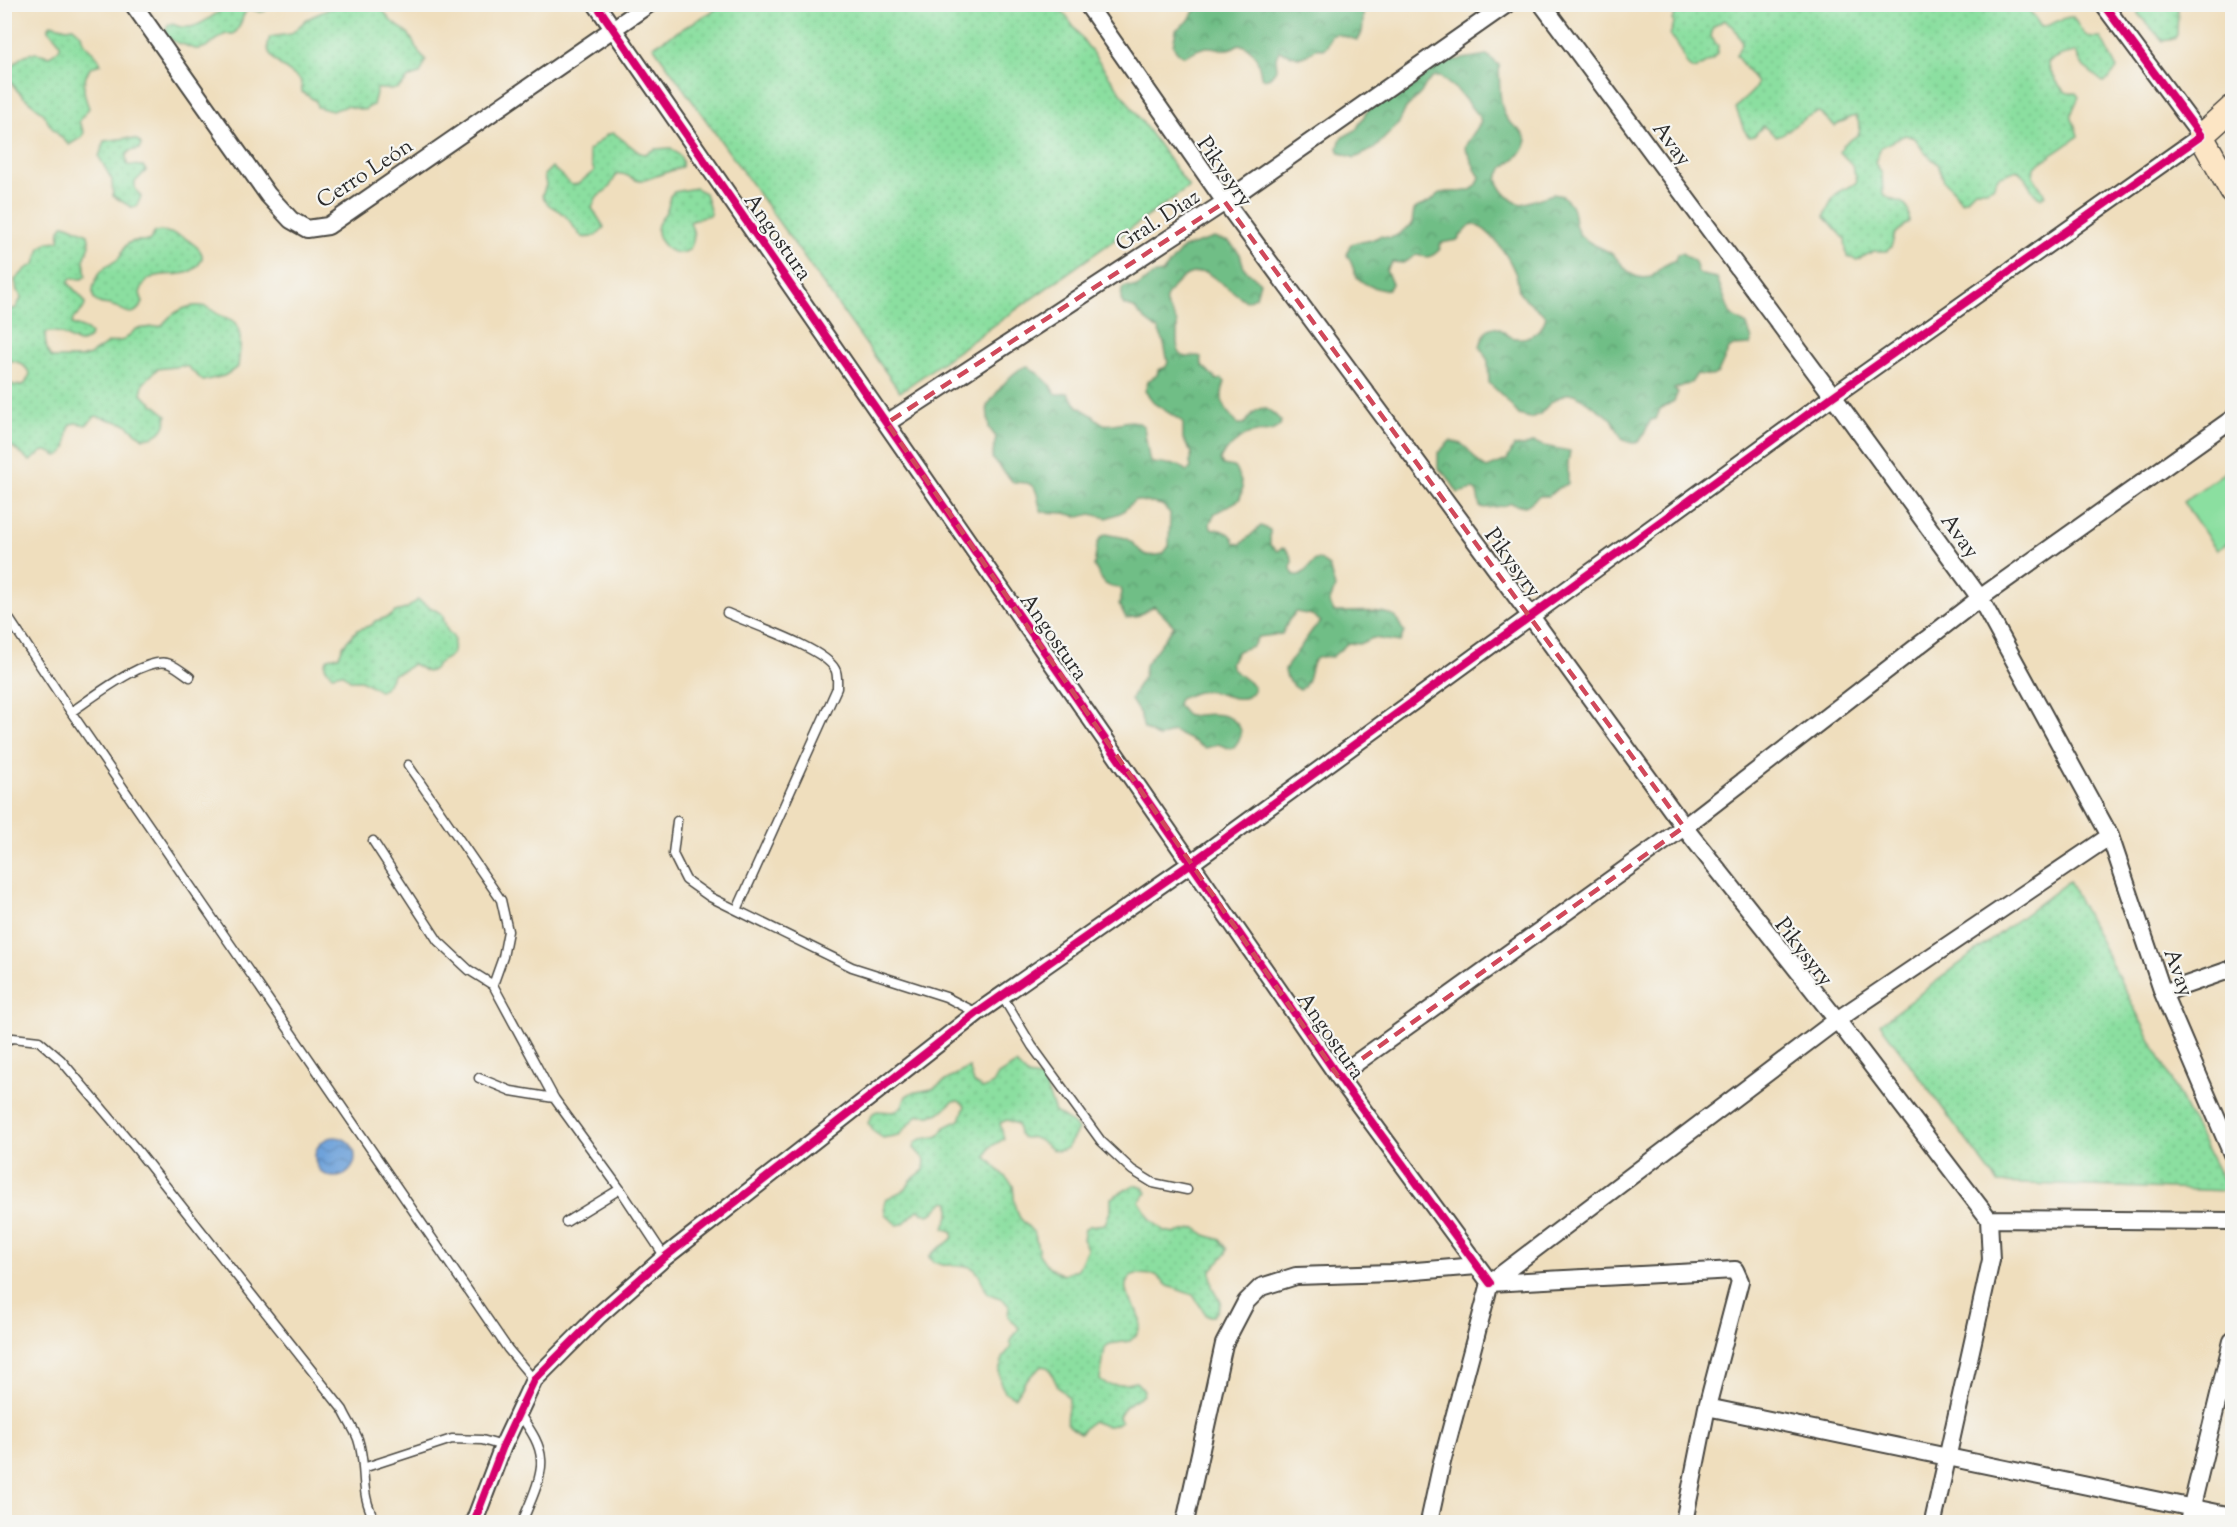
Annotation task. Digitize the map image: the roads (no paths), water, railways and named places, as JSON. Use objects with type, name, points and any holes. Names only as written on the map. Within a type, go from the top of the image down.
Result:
[{"type":"main road","points":[[2232,108],[2201,136],[2232,191]]},
{"type":"street","name":"Cerro León","points":[[133,4],[268,195],[291,220],[307,229],[328,226],[649,4]]},
{"type":"street","name":"Angostura","points":[[596,4],[1338,1076],[1490,1283]]},
{"type":"street","name":"Pikysyry","points":[[1087,4],[1225,202],[1684,827],[1837,1020],[1989,1219]]},
{"type":"street","name":"Gral. Diaz","points":[[887,423],[1225,202],[1506,4]]},
{"type":"street","name":"Avay","points":[[1542,4],[1980,598],[2109,836],[2163,993],[2232,1155]]},
{"type":"street","points":[[474,1522],[503,1446],[534,1380],[598,1316],[665,1257],[977,1013],[1190,864],[1833,396],[2201,136],[2103,4]]},
{"type":"street","points":[[1338,1076],[1684,827],[1980,598],[2232,419]]},
{"type":"street","points":[[1429,1522],[1442,1462],[1490,1283],[1837,1020],[2109,836]]},
{"type":"street","points":[[2163,993],[2232,969]]},
{"type":"street","points":[[1933,1522],[1991,1260],[1989,1219],[2232,1221]]},
{"type":"street","points":[[1185,1522],[1224,1344],[1246,1302],[1261,1287],[1296,1276],[1391,1273],[1478,1266]]},
{"type":"street","points":[[1490,1283],[1735,1270],[1740,1281],[1707,1407],[1684,1522]]},
{"type":"street","points":[[2190,1515],[2232,1341]]},
{"type":"street","points":[[1707,1407],[1949,1456],[2190,1515],[2232,1516]]},
{"type":"lane","points":[[4,611],[508,1349],[534,1380]]},
{"type":"lane","points":[[727,613],[827,658],[837,671],[837,688],[737,910]]},
{"type":"lane","points":[[71,712],[137,669],[152,664],[168,663],[190,677]]},
{"type":"lane","points":[[408,765],[501,900],[508,932],[503,957],[493,985]]},
{"type":"lane","points":[[677,821],[673,854],[686,880],[710,897],[852,967],[946,998],[977,1013]]},
{"type":"lane","points":[[373,841],[438,941],[470,970],[493,985],[554,1098],[620,1189],[665,1257]]},
{"type":"lane","points":[[1002,996],[1032,1046],[1101,1141],[1131,1170],[1154,1183],[1187,1190]]},
{"type":"lane","points":[[4,1041],[13,1038],[39,1041],[61,1060],[138,1151],[343,1410],[358,1439],[363,1468],[364,1496],[376,1522]]},
{"type":"lane","points":[[479,1078],[511,1090],[554,1098]]},
{"type":"lane","points":[[566,1222],[620,1189]]},
{"type":"lane","points":[[519,1412],[536,1441],[542,1460],[536,1486],[522,1522]]},
{"type":"lane","points":[[363,1468],[452,1439],[482,1440],[503,1446]]},
{"type":"water","points":[[335,1137],[349,1143],[355,1157],[349,1171],[335,1177],[321,1171],[315,1157],[321,1143]]}]
